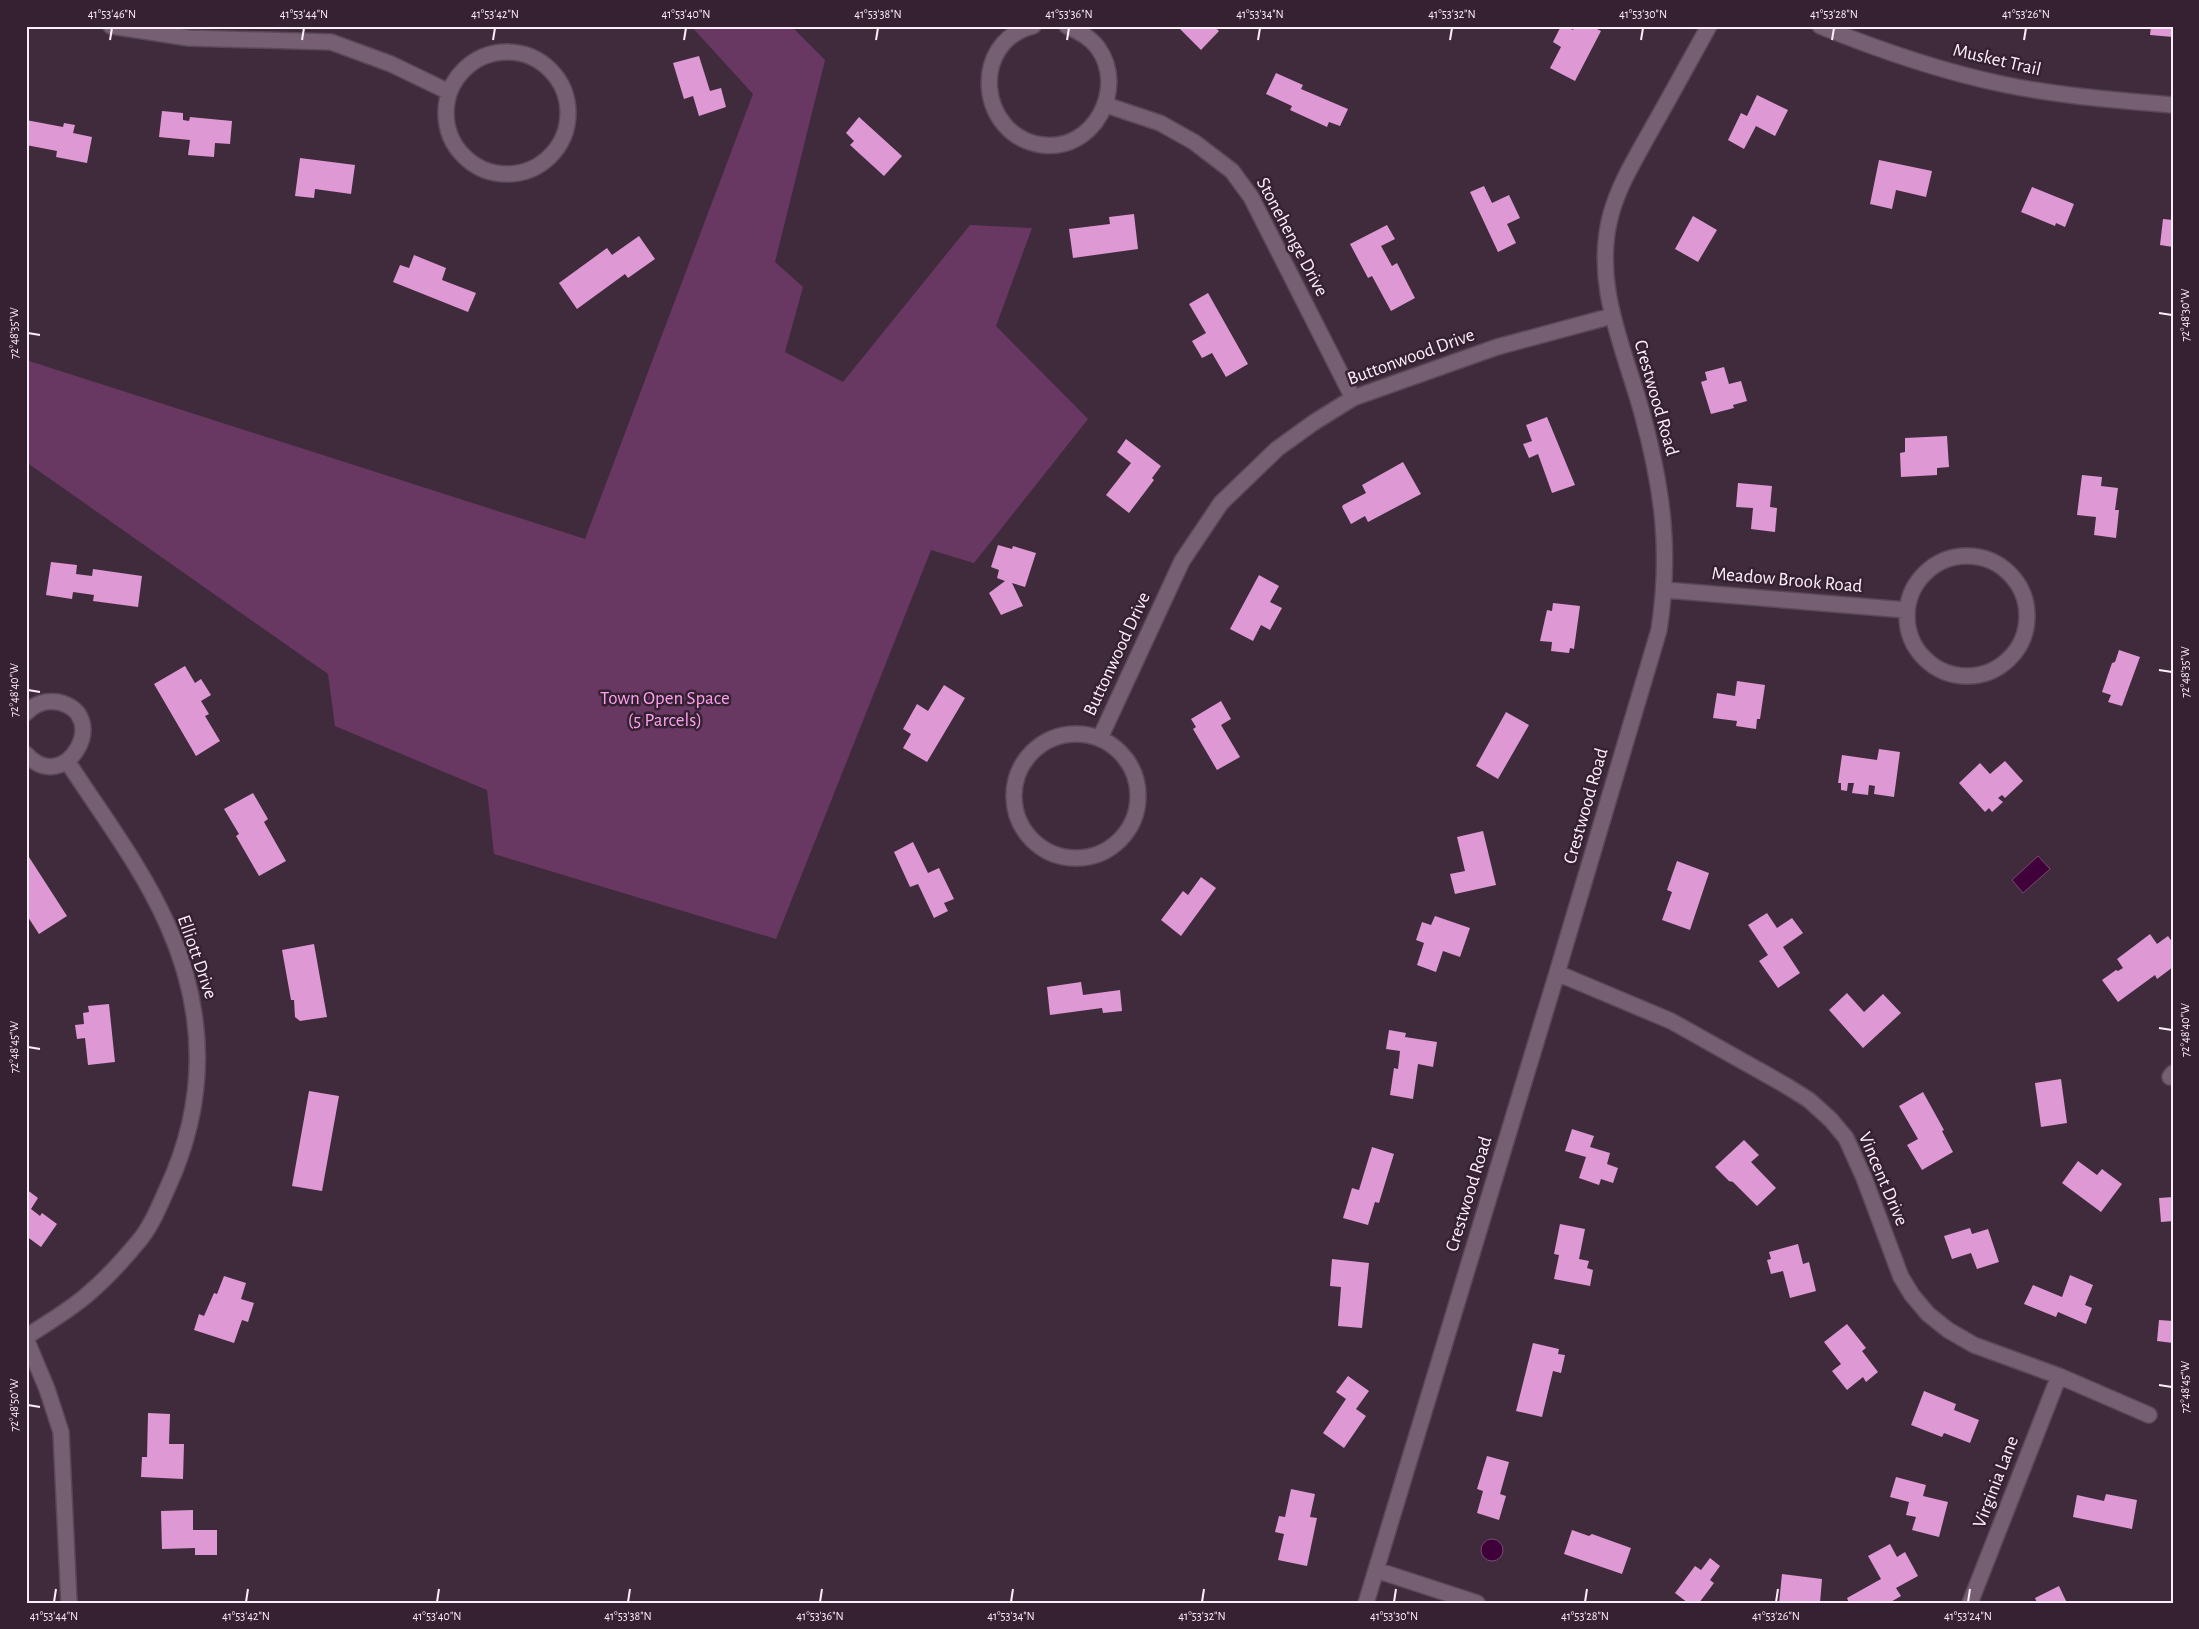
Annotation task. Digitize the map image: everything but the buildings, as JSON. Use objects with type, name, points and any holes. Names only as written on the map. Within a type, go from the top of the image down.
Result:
[{"type":"street","points":[[112,26],[189,38],[331,42],[391,64],[449,92]]},
{"type":"street","points":[[1033,26],[1008,39],[996,54],[989,73],[989,94],[995,112],[1007,128],[1024,140],[1043,145],[1063,144],[1082,136],[1096,122],[1106,104],[1110,85],[1107,65],[1098,47],[1083,34],[1067,26]]},
{"type":"street","name":"Crestwood Road","points":[[1366,1603],[1557,974],[1659,630],[1665,590],[1665,535],[1659,486],[1642,413],[1612,316],[1604,278],[1605,245],[1611,214],[1624,179],[1709,26]]},
{"type":"street","name":"Musket Trail","points":[[1820,26],[1867,45],[2003,84],[2101,99],[2173,105]]},
{"type":"street","points":[[509,51],[528,55],[545,64],[558,79],[566,96],[568,118],[564,138],[552,156],[535,168],[515,174],[494,174],[474,166],[458,152],[448,133],[445,112],[449,92],[458,74],[473,61],[490,53],[509,51]]},
{"type":"street","name":"Stonehenge Drive","points":[[1106,104],[1160,123],[1194,142],[1232,171],[1251,197],[1353,398]]},
{"type":"street","name":"Buttonwood Drive","points":[[1100,738],[1182,561],[1221,503],[1277,449],[1313,423],[1353,398],[1497,347],[1612,316]]},
{"type":"street","points":[[1958,556],[1978,556],[1997,563],[2012,576],[2023,593],[2027,613],[2025,632],[2016,651],[2003,665],[1985,674],[1965,677],[1945,673],[1928,663],[1915,648],[1907,630],[1906,610],[1912,590],[1923,574],[1939,562],[1958,556]]},
{"type":"street","name":"Meadow Brook Road","points":[[1665,590],[1906,610]]},
{"type":"street","points":[[26,713],[40,703],[55,702],[63,704],[76,714],[82,726],[82,740],[77,752],[60,765],[44,765],[36,762],[26,754]]},
{"type":"street","name":"Buttonwood Drive","points":[[1079,733],[1100,738],[1118,750],[1132,767],[1138,788],[1137,810],[1128,830],[1113,846],[1094,856],[1072,858],[1052,854],[1033,842],[1020,824],[1014,804],[1015,782],[1024,762],[1038,746],[1057,736],[1079,733]]},
{"type":"street","name":"Elliott Drive","points":[[26,1338],[88,1294],[140,1241],[156,1212],[185,1148],[197,1088],[199,1056],[195,1014],[185,972],[168,926],[148,886],[67,761]]},
{"type":"street","name":"Vincent Drive","points":[[1557,974],[1671,1021],[1809,1100],[1831,1120],[1846,1138],[1864,1178],[1901,1277],[1912,1295],[1928,1314],[1948,1330],[1974,1345],[2059,1376],[2149,1415]]},
{"type":"street","points":[[26,1338],[47,1389],[61,1432],[69,1603]]},
{"type":"street","name":"Virginia Lane","points":[[1970,1603],[2059,1376]]},
{"type":"street","points":[[1376,1570],[1477,1603]]},
{"type":"green space","name":"Town Open Space (5 Parcels)","points":[[691,26],[791,26],[825,60],[775,262],[803,287],[785,352],[843,382],[970,225],[1032,228],[996,326],[1088,419],[974,563],[931,550],[776,939],[494,854],[487,790],[335,726],[328,674],[26,462],[26,360],[585,539],[753,94]]},
{"type":"shaded area","points":[[2038,856],[2050,869],[2023,893],[2012,880]]},
{"type":"shaded area","points":[[1488,1539],[1496,1539],[1503,1546],[1503,1554],[1496,1561],[1488,1561],[1481,1554],[1481,1546]]}]
